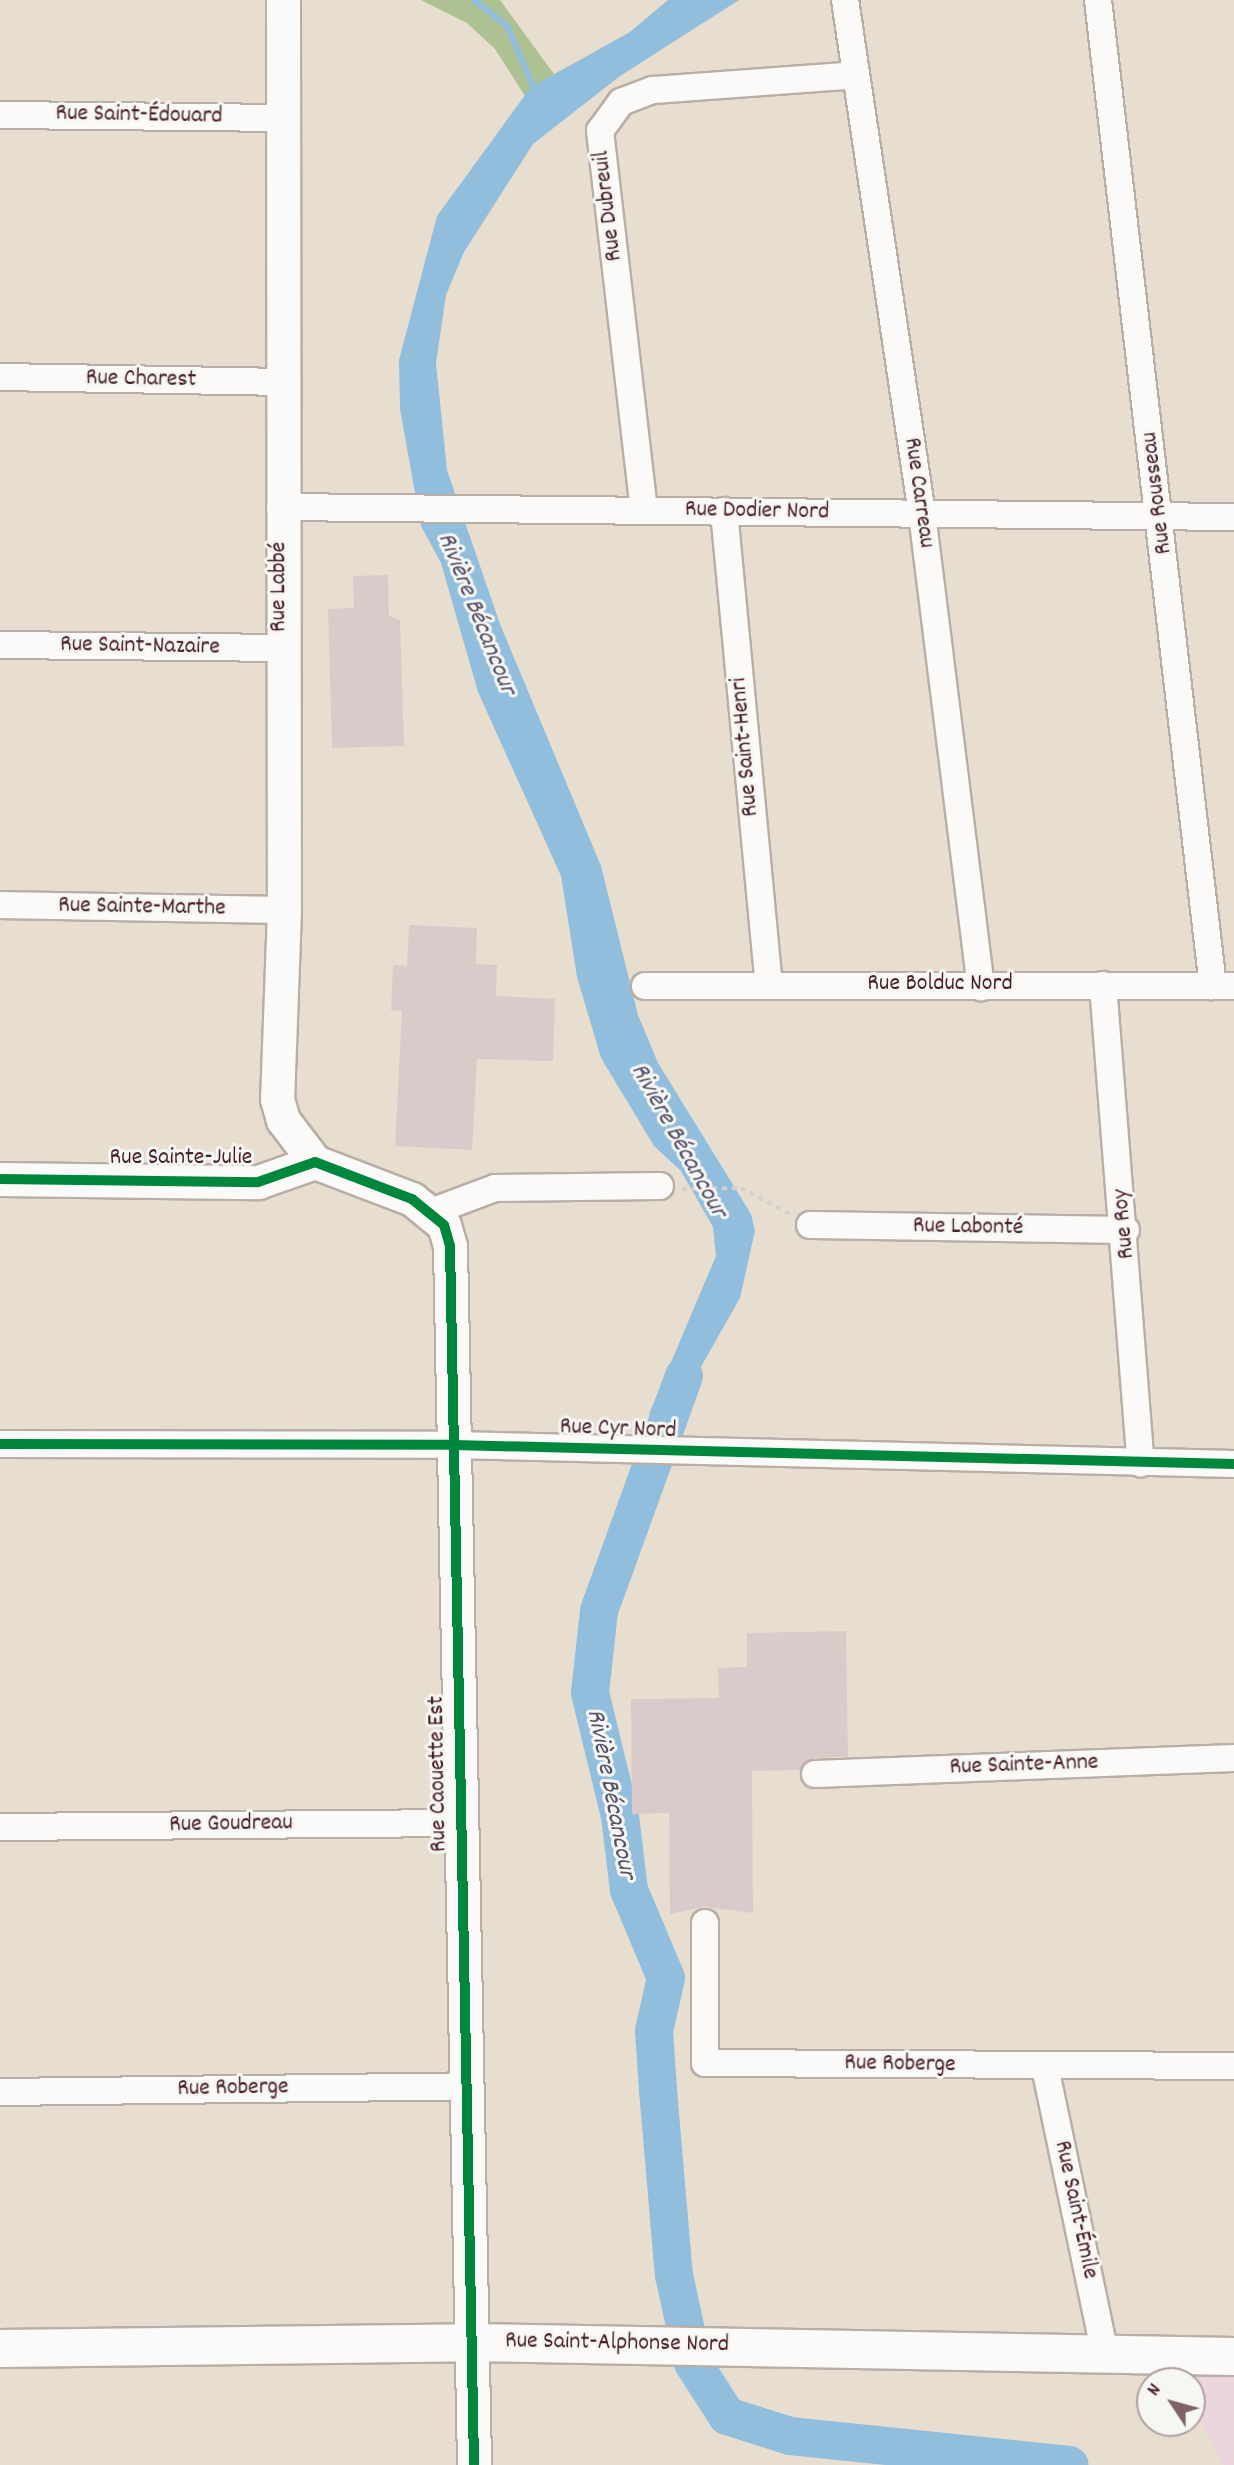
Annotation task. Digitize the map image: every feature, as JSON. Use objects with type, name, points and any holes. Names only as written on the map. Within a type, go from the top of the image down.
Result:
[{"type":"main road","name":"Rue Saint-Alphonse Nord","points":[[0,2348],[471,2342],[1234,2356]]},
{"type":"street","name":"Rue Labbé","points":[[283,0],[279,118],[282,382],[279,648],[284,910],[277,1099],[283,1120],[316,1162]]},
{"type":"street","name":"Rue Carreau","points":[[845,0],[922,514],[981,986]]},
{"type":"street","name":"Rue Rousseau","points":[[1098,0],[1161,516],[1224,986]]},
{"type":"street","name":"Rue Dubreuil","points":[[644,511],[600,131],[621,102],[645,92],[855,75]]},
{"type":"street","name":"Rue Saint-Édouard","points":[[0,115],[279,118]]},
{"type":"street","name":"Rue Charest","points":[[0,377],[282,382]]},
{"type":"street","name":"Rue Dodier Nord","points":[[280,507],[1234,517]]},
{"type":"street","name":"Rue Saint-Henri","points":[[724,511],[769,984]]},
{"type":"street","name":"Rue Saint-Nazaire","points":[[0,645],[279,648]]},
{"type":"street","name":"Rue Sainte-Marthe","points":[[0,905],[284,910]]},
{"type":"street","name":"Rue Roy","points":[[1102,985],[1126,1230],[1141,1463]]},
{"type":"street","name":"Rue Bolduc Nord","points":[[645,986],[1224,986]]},
{"type":"street","name":"Rue Sainte-Julie","points":[[0,1179],[258,1182],[316,1162]]},
{"type":"street","points":[[316,1162],[431,1212],[495,1188],[666,1187]]},
{"type":"street","name":"Rue Caouette Est","points":[[431,1212],[450,1246],[474,2465]]},
{"type":"street","name":"Rue Labonté","points":[[810,1225],[1126,1230]]},
{"type":"street","name":"Rue Cyr Nord","points":[[0,1444],[454,1445],[627,1452],[1234,1464]]},
{"type":"street","name":"Rue Sainte-Anne","points":[[815,1774],[1234,1758]]},
{"type":"street","name":"Rue Goudreau","points":[[0,1827],[461,1823]]},
{"type":"street","name":"Rue Roberge","points":[[705,1923],[705,2063],[1234,2066]]},
{"type":"street","name":"Rue Saint-Émile","points":[[1045,2067],[1105,2354]]},
{"type":"street","name":"Rue Roberge","points":[[0,2092],[466,2086]]},
{"type":"path","points":[[666,1187],[741,1188],[810,1225]]},
{"type":"shaded area","points":[[1166,2355],[1234,2356],[1234,2465],[1223,2465],[1206,2432],[1206,2367],[1172,2367]]},
{"type":"green space","points":[[421,0],[500,0],[554,74],[525,96],[495,49],[467,23]]},
{"type":"water","points":[[668,0],[739,0],[620,76],[533,144],[464,252],[446,295],[436,363],[447,470],[500,624],[601,866],[638,1015],[658,1063],[751,1214],[755,1231],[740,1298],[668,1425],[649,1414],[716,1256],[713,1227],[681,1171],[654,1146],[601,1058],[577,977],[561,876],[478,692],[441,563],[421,526],[400,409],[399,360],[437,216],[531,87],[630,32]]},
{"type":"building","points":[[388,575],[389,616],[400,620],[404,746],[332,748],[328,609],[354,608],[353,576]]},
{"type":"building","points":[[409,925],[477,928],[476,964],[497,965],[496,996],[555,999],[553,1061],[477,1059],[472,1150],[395,1146],[402,1011],[391,1010],[393,965],[407,966]]},
{"type":"building","points":[[846,1631],[848,1757],[814,1758],[800,1770],[752,1771],[753,1913],[704,1907],[670,1914],[669,1813],[632,1814],[631,1699],[719,1698],[718,1668],[747,1667],[747,1633]]},
{"type":"waterway","points":[[474,0],[507,26],[535,90]]},
{"type":"waterway","name":"Rivière Bécancour","points":[[684,1376],[599,1611],[590,1693],[620,1816],[629,1890],[666,1978],[654,2031],[658,2090],[674,2275],[693,2363],[727,2416],[790,2436],[1069,2465]]},
{"type":"cycle path","points":[[0,1179],[258,1182],[315,1162],[412,1199],[444,1225],[450,1246],[474,2465]]},
{"type":"cycle path","points":[[0,1444],[454,1445],[1234,1464]]}]
